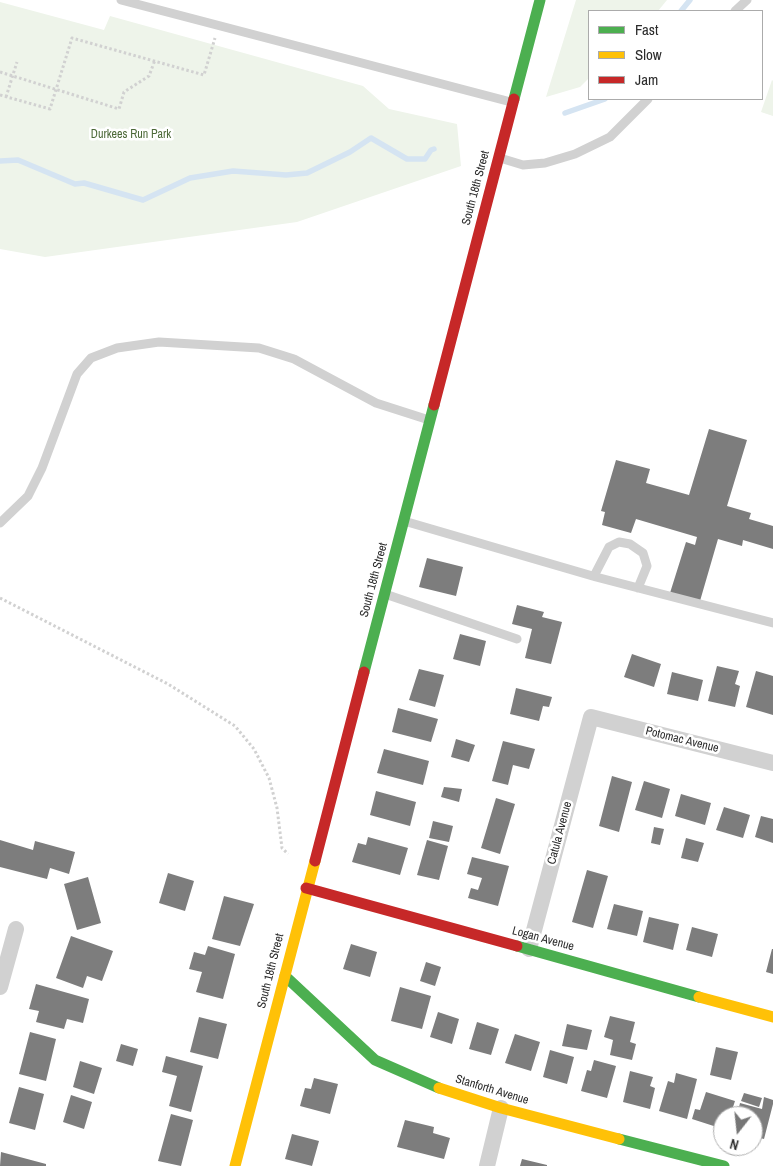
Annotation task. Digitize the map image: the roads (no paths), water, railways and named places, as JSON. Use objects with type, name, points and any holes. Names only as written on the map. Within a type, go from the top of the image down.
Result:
[{"type":"main road","name":"South 18th Street","points":[[235,1166],[306,888],[540,0]]},
{"type":"main road","name":"Logan Avenue","points":[[306,888],[773,1017]]},
{"type":"main road","name":"Stanforth Avenue","points":[[284,976],[375,1060],[428,1084],[501,1108],[724,1166]]},
{"type":"street","name":"Potomac Avenue","points":[[591,717],[773,763]]},
{"type":"street","name":"Catula Avenue","points":[[529,949],[591,717]]},
{"type":"street","points":[[0,987],[16,929]]},
{"type":"street","points":[[487,1166],[501,1108]]},
{"type":"lane","points":[[121,0],[512,102]]},
{"type":"lane","points":[[736,10],[747,0]]},
{"type":"lane","points":[[498,158],[523,165],[545,163],[575,154],[610,137],[647,100]]},
{"type":"lane","points":[[0,523],[28,496],[42,468],[77,374],[91,358],[117,348],[159,342],[258,348],[294,359],[376,403],[429,420]]},
{"type":"lane","points":[[404,521],[594,576],[773,623]]},
{"type":"lane","points":[[594,576],[609,547],[619,542],[630,544],[643,553],[647,566],[638,588]]},
{"type":"lane","points":[[385,594],[517,638]]},
{"type":"waterway","points":[[682,10],[690,0]]},
{"type":"waterway","points":[[565,113],[602,100]]},
{"type":"waterway","points":[[0,161],[18,160],[75,184],[84,183],[143,200],[190,178],[233,171],[286,175],[307,173],[350,152],[371,138],[407,159],[425,159],[431,150],[434,149]]},
{"type":"park label","name":"Durkees Run Park","points":[[131,135]]}]
